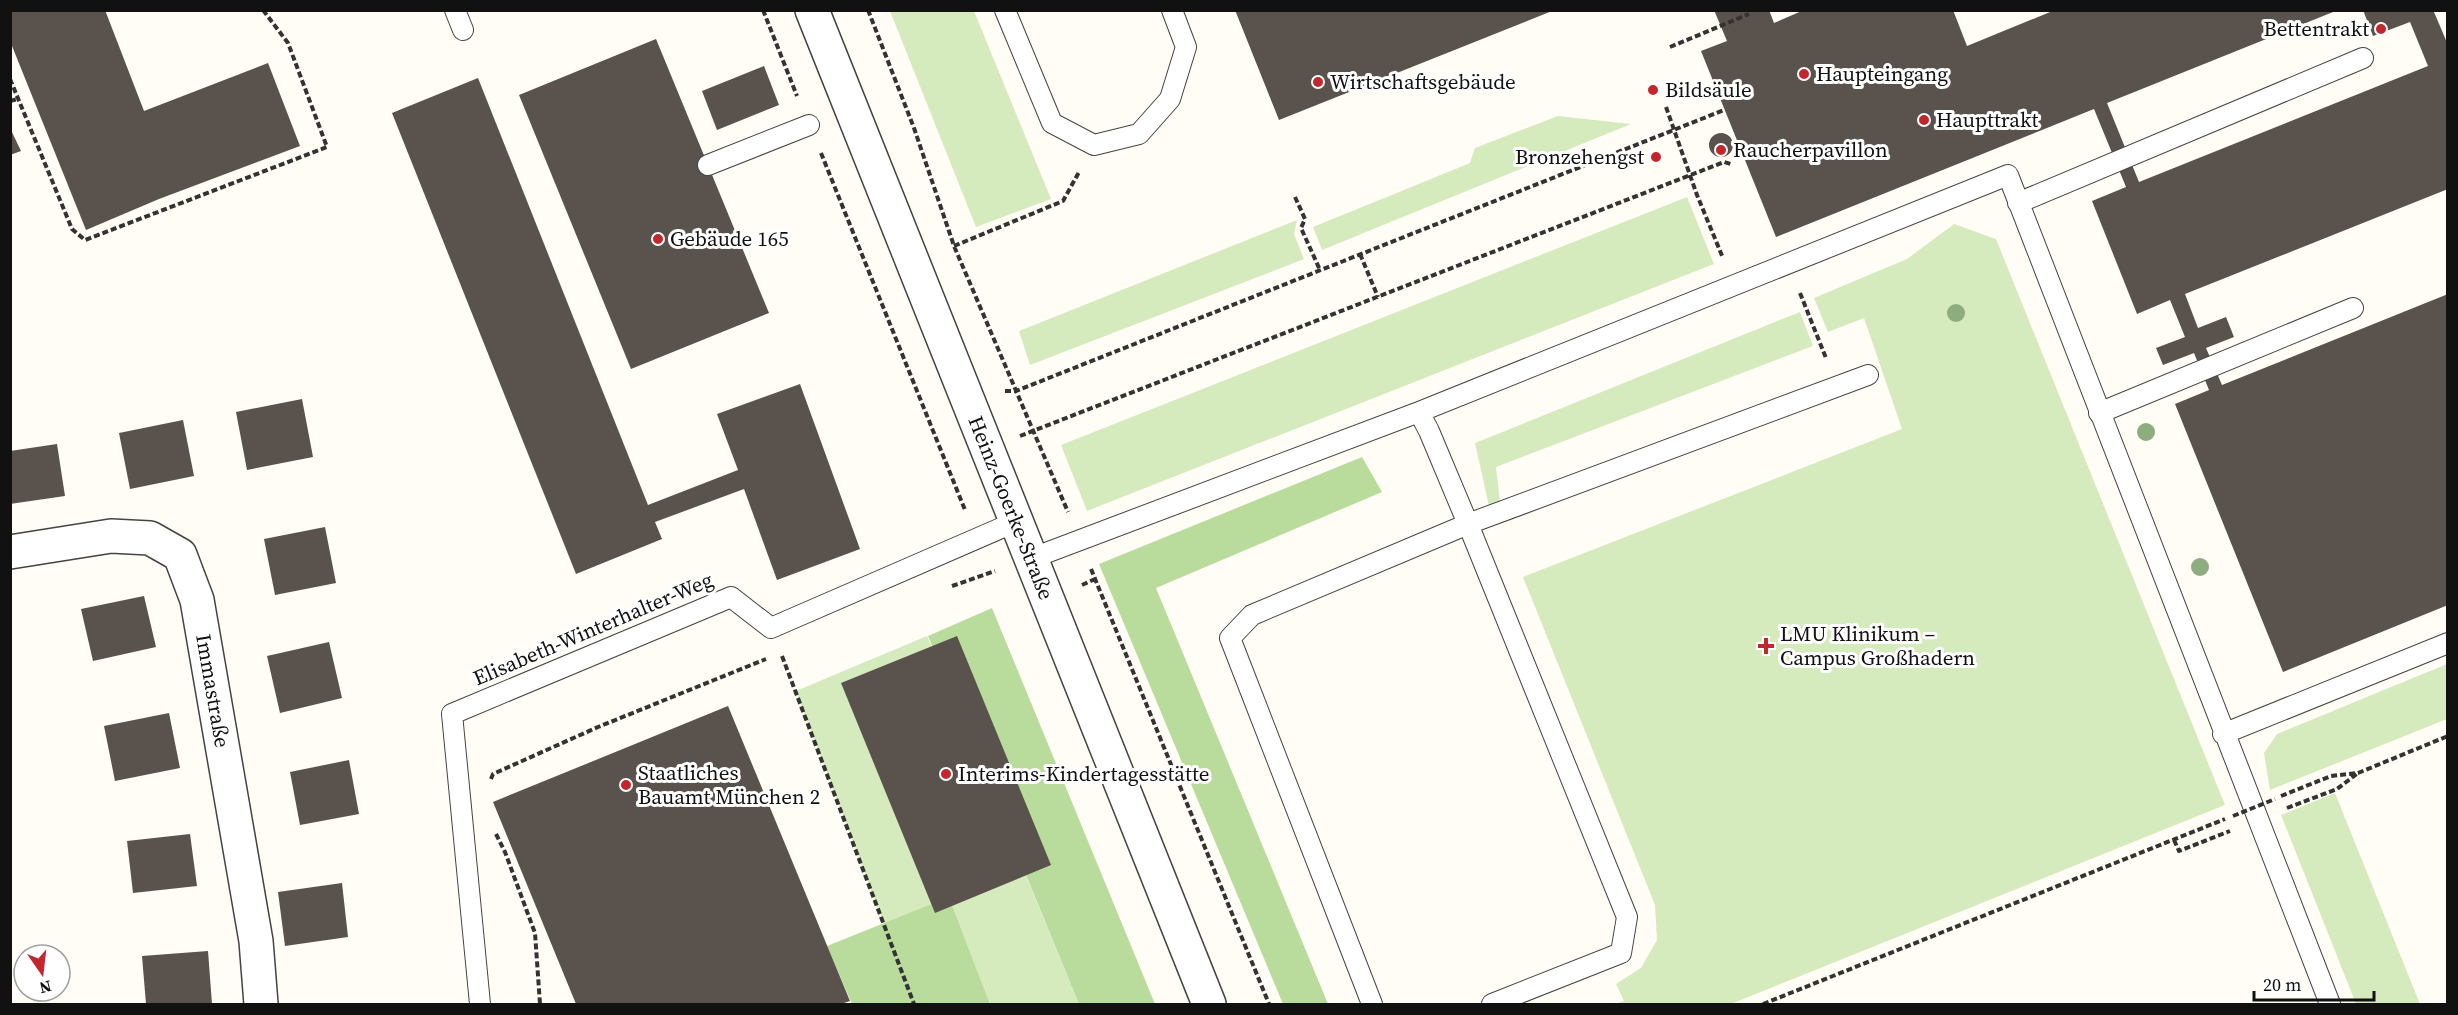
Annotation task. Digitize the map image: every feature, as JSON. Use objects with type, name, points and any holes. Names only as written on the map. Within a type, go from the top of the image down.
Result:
[{"type":"street","name":"Heinz-Goerke-Straße","points":[[812,10],[963,394],[1209,1005]]},
{"type":"street","name":"Immastraße","points":[[10,552],[111,536],[150,538],[180,555],[197,600],[256,941],[261,1005]]},
{"type":"lane","points":[[455,10],[463,30]]},
{"type":"lane","points":[[1005,10],[1052,123],[1094,145],[1138,134],[1170,99],[1186,47],[1172,10]]},
{"type":"lane","points":[[2018,203],[2363,58]]},
{"type":"lane","points":[[708,165],[809,125]]},
{"type":"lane","points":[[1030,560],[1419,412],[2007,175],[2330,1005]]},
{"type":"lane","points":[[2099,413],[2353,308]]},
{"type":"lane","points":[[1372,1005],[1230,638],[1252,615],[1468,524],[1868,375]]},
{"type":"lane","points":[[1419,412],[1468,524],[1627,917],[1621,953],[1492,1005]]},
{"type":"lane","points":[[771,627],[1015,522]]},
{"type":"lane","name":"Elisabeth-Winterhalter-Weg","points":[[480,1005],[452,714],[731,597],[771,627]]},
{"type":"lane","points":[[2223,734],[2448,643]]},
{"type":"path","points":[[10,79],[72,229],[85,240],[327,147],[288,43],[264,15],[263,10]]},
{"type":"path","points":[[763,10],[977,538],[998,581]]},
{"type":"path","points":[[868,10],[914,128],[954,246],[1080,540],[1269,1005]]},
{"type":"path","points":[[1670,47],[1749,14]]},
{"type":"path","points":[[10,101],[18,99]]},
{"type":"path","points":[[1666,107],[1690,176],[1724,260]]},
{"type":"path","points":[[963,394],[1016,391],[1724,110]]},
{"type":"path","points":[[945,249],[1063,201],[1094,145]]},
{"type":"path","points":[[986,449],[1724,162],[1731,164]]},
{"type":"path","points":[[1295,197],[1305,219],[1302,228],[1320,270]]},
{"type":"path","points":[[1360,254],[1377,297]]},
{"type":"path","points":[[1789,264],[1838,387]]},
{"type":"path","points":[[952,586],[994,570]]},
{"type":"path","points":[[771,627],[915,1005]]},
{"type":"path","points":[[489,784],[493,774],[503,769],[598,727],[781,653]]},
{"type":"path","points":[[2174,840],[2179,851],[2337,789],[2358,773],[2448,736]]},
{"type":"path","points":[[1763,1005],[2331,776],[2358,773]]},
{"type":"path","points":[[495,832],[505,852],[534,933],[540,1005]]},
{"type":"green space","points":[[890,11],[974,11],[1051,199],[976,227]]},
{"type":"green space","points":[[1558,116],[1631,124],[1322,250],[1313,227],[1470,163],[1475,148]]},
{"type":"green space","points":[[1687,197],[1714,264],[1087,511],[1061,445]]},
{"type":"green space","points":[[1297,220],[1294,234],[1304,259],[1030,365],[1019,331]]},
{"type":"green space","points":[[1954,224],[1996,239],[2225,805],[1731,1004],[1614,1004],[1624,1001],[1616,984],[1641,968],[1657,940],[1655,905],[1523,577],[1902,429],[1864,318],[1828,332],[1814,298],[1907,259]]},
{"type":"green space","points":[[1800,312],[1813,346],[1496,467],[1500,502],[1489,506],[1475,443]]},
{"type":"green space","points":[[1362,457],[1382,492],[1156,588],[1328,1004],[1283,1004],[1099,564]]},
{"type":"green space","points":[[992,608],[1155,1004],[1079,1004],[928,636]]},
{"type":"green space","points":[[927,636],[1079,1004],[990,1004],[949,897],[884,924],[796,691]]},
{"type":"green space","points":[[2447,664],[2447,719],[2270,790],[2264,753],[2277,734]]},
{"type":"green space","points":[[2335,793],[2420,1004],[2356,1004],[2281,815]]},
{"type":"green space","points":[[949,897],[990,1004],[852,1004],[827,946]]},
{"type":"building","points":[[10,10],[105,10],[144,111],[268,63],[300,146],[159,199],[86,230],[10,41]]},
{"type":"building","name":"Wirtschaftsgebäude","points":[[1235,10],[1552,10],[1552,11],[1279,120]]},
{"type":"building","points":[[1714,10],[1769,10],[1774,23],[1804,10],[1953,10],[1967,46],[2055,10],[2338,10],[2107,103],[2139,182],[2428,66],[2410,22],[2373,36],[2363,10],[2438,10],[2434,12],[2448,45],[2448,189],[2185,294],[2198,328],[2226,317],[2234,337],[2206,348],[2222,385],[2448,294],[2448,605],[2283,672],[2175,404],[2209,390],[2194,353],[2163,365],[2156,348],[2185,337],[2170,300],[2137,314],[2092,201],[2126,187],[2094,109],[1776,237],[1701,51],[1727,41]]},
{"type":"building","name":"Gebäude 165","points":[[656,39],[769,313],[631,369],[519,95]]},
{"type":"building","points":[[764,66],[779,105],[717,130],[702,91]]},
{"type":"building","points":[[478,78],[648,505],[738,470],[717,414],[800,384],[860,549],[777,580],[744,489],[655,522],[662,539],[576,574],[392,113]]},
{"type":"building","points":[[10,128],[21,151],[10,155]]},
{"type":"building","name":"Raucherpavillon","points":[[1721,133],[1730,136],[1733,145],[1730,154],[1721,157],[1712,154],[1709,145],[1712,136]]},
{"type":"building","points":[[302,399],[313,457],[247,470],[236,412]]},
{"type":"building","points":[[183,420],[194,476],[130,489],[119,433]]},
{"type":"building","points":[[57,444],[65,496],[10,504],[10,451]]},
{"type":"building","points":[[325,527],[336,583],[275,595],[264,539]]},
{"type":"building","points":[[144,596],[156,647],[93,661],[81,609]]},
{"type":"building","name":"Interims-Kindertagesstätte","points":[[957,636],[1051,865],[935,913],[841,683]]},
{"type":"building","points":[[329,642],[342,698],[280,713],[267,656]]},
{"type":"building","points":[[728,706],[850,1001],[841,1004],[576,1004],[493,802]]},
{"type":"building","points":[[169,713],[180,768],[115,781],[104,726]]},
{"type":"building","points":[[349,760],[359,814],[300,825],[290,772]]},
{"type":"building","points":[[190,834],[197,886],[133,893],[127,841]]},
{"type":"building","points":[[342,883],[348,937],[285,946],[278,892]]},
{"type":"building","points":[[208,951],[212,1004],[146,1004],[142,956]]},
{"type":"place","name":"Bettentrakt","points":[[2381,29]]},
{"type":"place","name":"Haupteingang","points":[[1804,74]]},
{"type":"place","name":"Wirtschaftsgebäude","points":[[1318,82]]},
{"type":"place","name":"Bildsäule","points":[[1653,90]]},
{"type":"place","name":"Haupttrakt","points":[[1924,120]]},
{"type":"place","name":"Raucherpavillon","points":[[1721,150]]},
{"type":"place","name":"Bronzehengst","points":[[1656,157]]},
{"type":"place","name":"Gebäude 165","points":[[658,239]]},
{"type":"place","name":"LMU Klinikum – Campus Großhadern","points":[[1766,646]]},
{"type":"place","name":"Interims-Kindertagesstätte","points":[[946,774]]},
{"type":"place","name":"Staatliches Bauamt München 2","points":[[626,785]]}]
